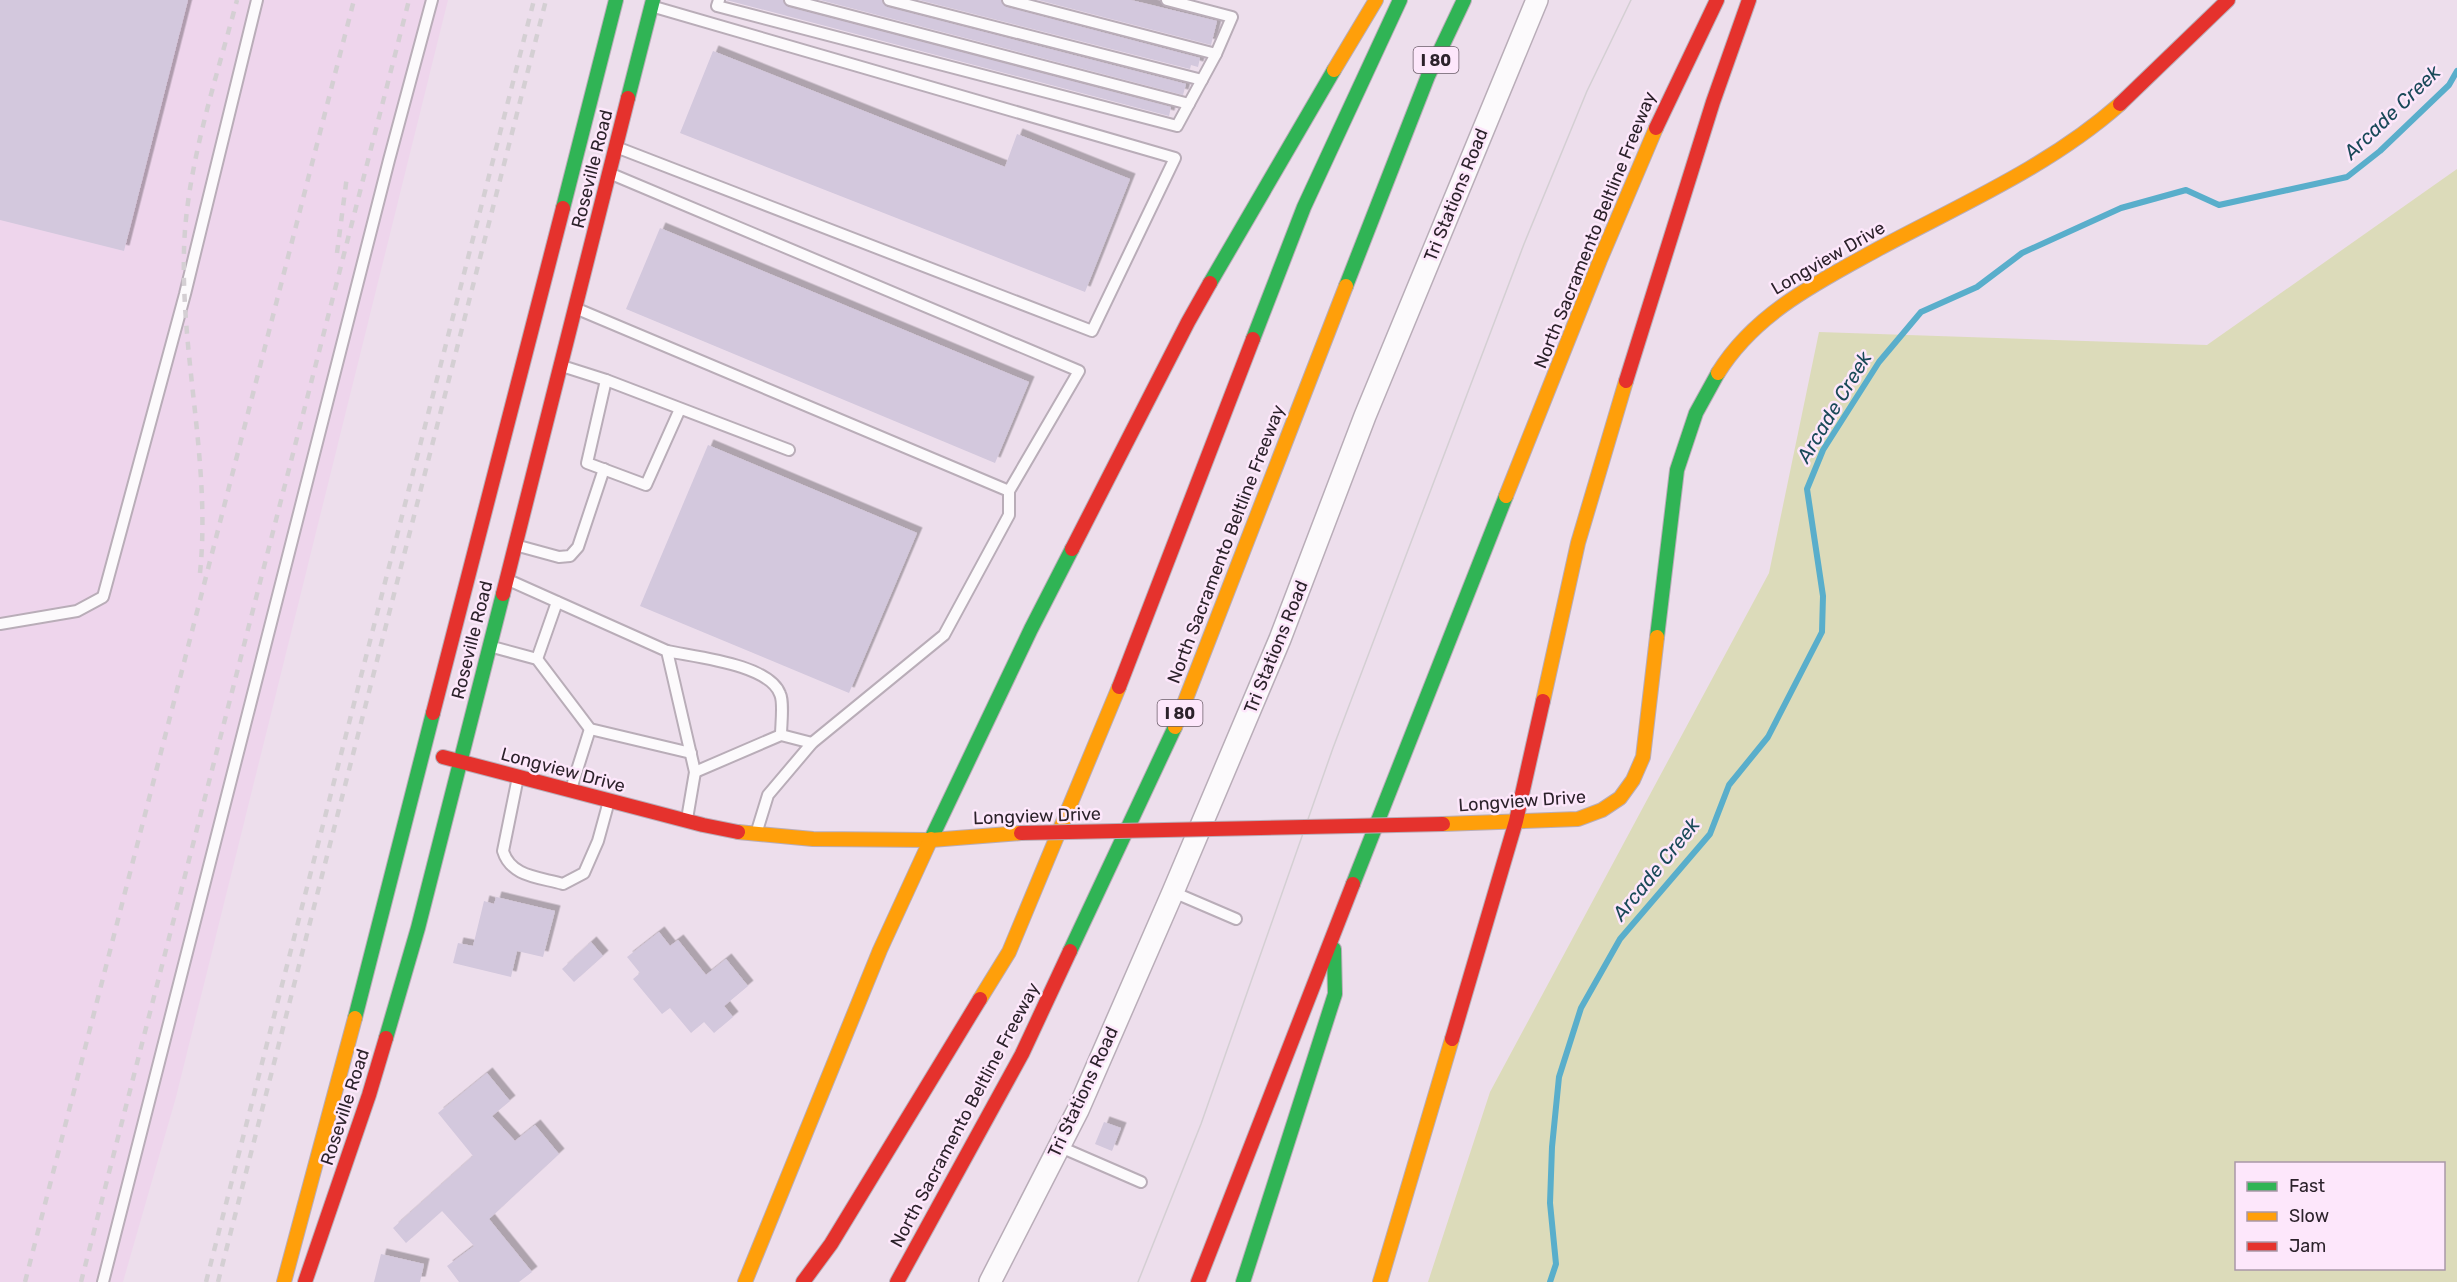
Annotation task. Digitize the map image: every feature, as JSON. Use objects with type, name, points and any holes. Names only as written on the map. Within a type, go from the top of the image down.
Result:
[{"type":"main road","name":"Roseville Road","points":[[284,1282],[424,752],[616,0]]},
{"type":"main road","points":[[745,1282],[880,950],[1031,629],[1188,322],[1293,138],[1376,0]]},
{"type":"main road","points":[[803,1282],[831,1244],[1009,952],[1108,715],[1304,207],[1400,0]]},
{"type":"main road","name":"North Sacramento Beltline Freeway","points":[[897,1282],[1022,1054],[1170,740],[1410,121],[1428,76],[1464,0]]},
{"type":"main road","name":"North Sacramento Beltline Freeway","points":[[1198,1282],[1334,932],[1599,266],[1671,93],[1717,0]]},
{"type":"main road","points":[[1380,1282],[1516,821],[1578,543],[1643,322],[1713,102],[1749,0]]},
{"type":"main road","name":"Longview Drive","points":[[424,752],[686,821],[756,835],[813,839],[930,840],[1021,833],[1443,824],[1578,819],[1597,814],[1626,792],[1637,776],[1643,757],[1677,470],[1697,408],[1726,359],[1747,334],[1778,307],[1806,288],[2031,167],[2072,141],[2111,112],[2148,79],[2228,0]]},
{"type":"main road","name":"Roseville Road","points":[[305,1282],[369,1095],[418,928],[652,3]]},
{"type":"main road","points":[[1243,1282],[1335,994],[1334,932]]},
{"type":"street","name":"Tri Stations Road","points":[[990,1282],[1078,1110],[1173,892],[1280,639],[1365,416],[1537,0]]},
{"type":"lane","points":[[0,624],[77,611],[103,597],[185,294],[257,0]]},
{"type":"lane","points":[[103,1282],[389,160],[432,0]]},
{"type":"lane","points":[[718,0],[717,6],[1177,126],[1216,54],[1232,17],[1167,0]]},
{"type":"lane","points":[[790,0],[1189,104]]},
{"type":"lane","points":[[889,0],[1202,80]]},
{"type":"lane","points":[[1008,0],[1216,54]]},
{"type":"lane","points":[[615,147],[1092,331],[1175,158],[652,3]]},
{"type":"lane","points":[[609,173],[1079,371],[1009,490],[1009,515],[944,635],[812,743],[768,795],[756,835]]},
{"type":"lane","points":[[575,308],[1009,490]]},
{"type":"lane","points":[[561,366],[789,450]]},
{"type":"lane","points":[[606,381],[587,463],[646,485],[680,409]]},
{"type":"lane","points":[[515,545],[559,557],[570,556],[578,547],[604,469]]},
{"type":"lane","points":[[506,579],[667,651],[746,668],[769,679],[781,694],[781,735]]},
{"type":"lane","points":[[537,659],[557,602]]},
{"type":"lane","points":[[489,646],[537,659],[590,729],[691,753]]},
{"type":"lane","points":[[667,651],[696,772],[686,821]]},
{"type":"lane","points":[[571,790],[590,729]]},
{"type":"lane","points":[[696,772],[781,735],[812,743]]},
{"type":"lane","points":[[518,777],[503,851],[507,862],[516,871],[563,884],[584,873],[598,840],[609,800]]},
{"type":"lane","points":[[1173,892],[1236,919]]},
{"type":"lane","points":[[1059,1146],[1140,1182]]},
{"type":"shaded area","points":[[0,0],[448,0],[176,1097],[123,1282],[0,1282]]},
{"type":"green space","points":[[2457,169],[2457,1282],[1428,1282],[1490,1092],[1769,573],[1819,332],[2207,345]]},
{"type":"building","points":[[0,0],[188,0],[124,251],[0,220]]},
{"type":"building","points":[[726,0],[783,0],[788,7],[1171,107],[1169,116]]},
{"type":"building","points":[[820,0],[882,0],[887,7],[1186,84],[1183,95]]},
{"type":"building","points":[[919,0],[1001,0],[1006,7],[1200,58],[1198,67],[1191,65],[1190,69]]},
{"type":"building","points":[[1038,0],[1131,0],[1217,21],[1211,45]]},
{"type":"building","points":[[713,51],[1005,167],[1017,134],[1130,179],[1085,292],[680,133]]},
{"type":"building","points":[[660,228],[1029,382],[995,463],[626,309]]},
{"type":"building","points":[[708,445],[917,533],[849,693],[640,606]]},
{"type":"building","points":[[496,897],[555,911],[543,957],[517,951],[511,977],[453,963],[458,943],[473,946],[484,901],[494,904]]},
{"type":"building","points":[[659,932],[670,946],[678,940],[706,975],[726,959],[748,986],[724,1006],[733,1017],[714,1033],[704,1022],[691,1033],[670,1008],[662,1014],[633,979],[640,973],[627,957]]},
{"type":"building","points":[[591,942],[603,956],[574,982],[562,969]]},
{"type":"building","points":[[487,1073],[510,1101],[492,1116],[515,1141],[535,1125],[559,1154],[489,1219],[532,1272],[519,1282],[459,1282],[447,1266],[474,1246],[442,1211],[406,1243],[393,1228],[473,1156],[438,1113]]},
{"type":"building","points":[[1104,1122],[1121,1128],[1112,1151],[1095,1144]]},
{"type":"building","points":[[381,1254],[424,1264],[420,1282],[374,1282]]},
{"type":"waterway","name":"Arcade Creek","points":[[1550,1282],[1556,1264],[1550,1203],[1552,1147],[1559,1077],[1581,1008],[1620,939],[1710,834],[1729,785],[1768,737],[1822,632],[1823,596],[1807,489],[1823,450],[1879,362],[1921,312],[1977,287],[2022,253],[2121,208],[2186,190],[2219,205],[2347,177],[2380,151],[2449,85],[2457,71]]},
{"type":"tram line","points":[[1138,1282],[1201,1124],[1333,748],[1524,244],[1587,91],[1631,0]]},
{"type":"railway","points":[[200,573],[202,492],[184,290],[186,219],[203,124],[237,0]]},
{"type":"railway","points":[[25,1282],[354,0]]},
{"type":"railway","points":[[81,1282],[409,0]]},
{"type":"railway","points":[[206,1282],[534,0]]},
{"type":"railway","points":[[218,1282],[546,0]]},
{"type":"railway","points":[[337,253],[347,176]]},
{"type":"traffic: fast","points":[[563,208],[616,0]]},
{"type":"traffic: fast","points":[[628,98],[653,0]]},
{"type":"traffic: fast","points":[[1253,339],[1304,207],[1400,0]]},
{"type":"traffic: fast","points":[[1346,286],[1428,76],[1464,0]]},
{"type":"traffic: fast","points":[[1210,283],[1334,70]]},
{"type":"traffic: fast","points":[[1657,637],[1677,470],[1696,413],[1718,373]]},
{"type":"traffic: fast","points":[[1353,884],[1506,496]]},
{"type":"traffic: fast","points":[[931,839],[1031,629],[1072,549]]},
{"type":"traffic: fast","points":[[386,1038],[418,928],[503,594]]},
{"type":"traffic: fast","points":[[355,1018],[433,713]]},
{"type":"traffic: fast","points":[[1070,951],[1175,727]]},
{"type":"traffic: fast","points":[[1243,1282],[1335,994],[1334,949]]},
{"type":"traffic: slow","points":[[1334,70],[1376,0]]},
{"type":"traffic: slow","points":[[1718,373],[1750,333],[1789,301],[1855,261],[2034,166],[2064,147],[2120,104]]},
{"type":"traffic: slow","points":[[1506,496],[1600,260],[1656,128]]},
{"type":"traffic: slow","points":[[1175,727],[1346,286]]},
{"type":"traffic: slow","points":[[1543,701],[1578,543],[1626,381]]},
{"type":"traffic: slow","points":[[1443,824],[1578,819],[1602,810],[1620,798],[1633,780],[1643,757],[1657,637]]},
{"type":"traffic: slow","points":[[980,999],[1009,952],[1119,687]]},
{"type":"traffic: slow","points":[[738,832],[813,839],[931,840],[1021,833]]},
{"type":"traffic: slow","points":[[745,1282],[880,950],[931,839]]},
{"type":"traffic: slow","points":[[284,1282],[355,1018]]},
{"type":"traffic: slow","points":[[1380,1282],[1452,1039]]},
{"type":"traffic: jam","points":[[1656,128],[1717,0]]},
{"type":"traffic: jam","points":[[1626,381],[1713,102],[1749,0]]},
{"type":"traffic: jam","points":[[2120,104],[2228,0]]},
{"type":"traffic: jam","points":[[503,594],[628,98]]},
{"type":"traffic: jam","points":[[433,713],[563,208]]},
{"type":"traffic: jam","points":[[1072,549],[1210,283]]},
{"type":"traffic: jam","points":[[1119,687],[1253,339]]},
{"type":"traffic: jam","points":[[1452,1039],[1516,821],[1543,701]]},
{"type":"traffic: jam","points":[[443,757],[703,825],[738,832]]},
{"type":"traffic: jam","points":[[1021,833],[1443,824]]},
{"type":"traffic: jam","points":[[1198,1282],[1353,884]]},
{"type":"traffic: jam","points":[[897,1282],[1022,1054],[1070,951]]},
{"type":"traffic: jam","points":[[803,1282],[831,1244],[980,999]]},
{"type":"traffic: jam","points":[[305,1282],[369,1095],[386,1038]]}]
